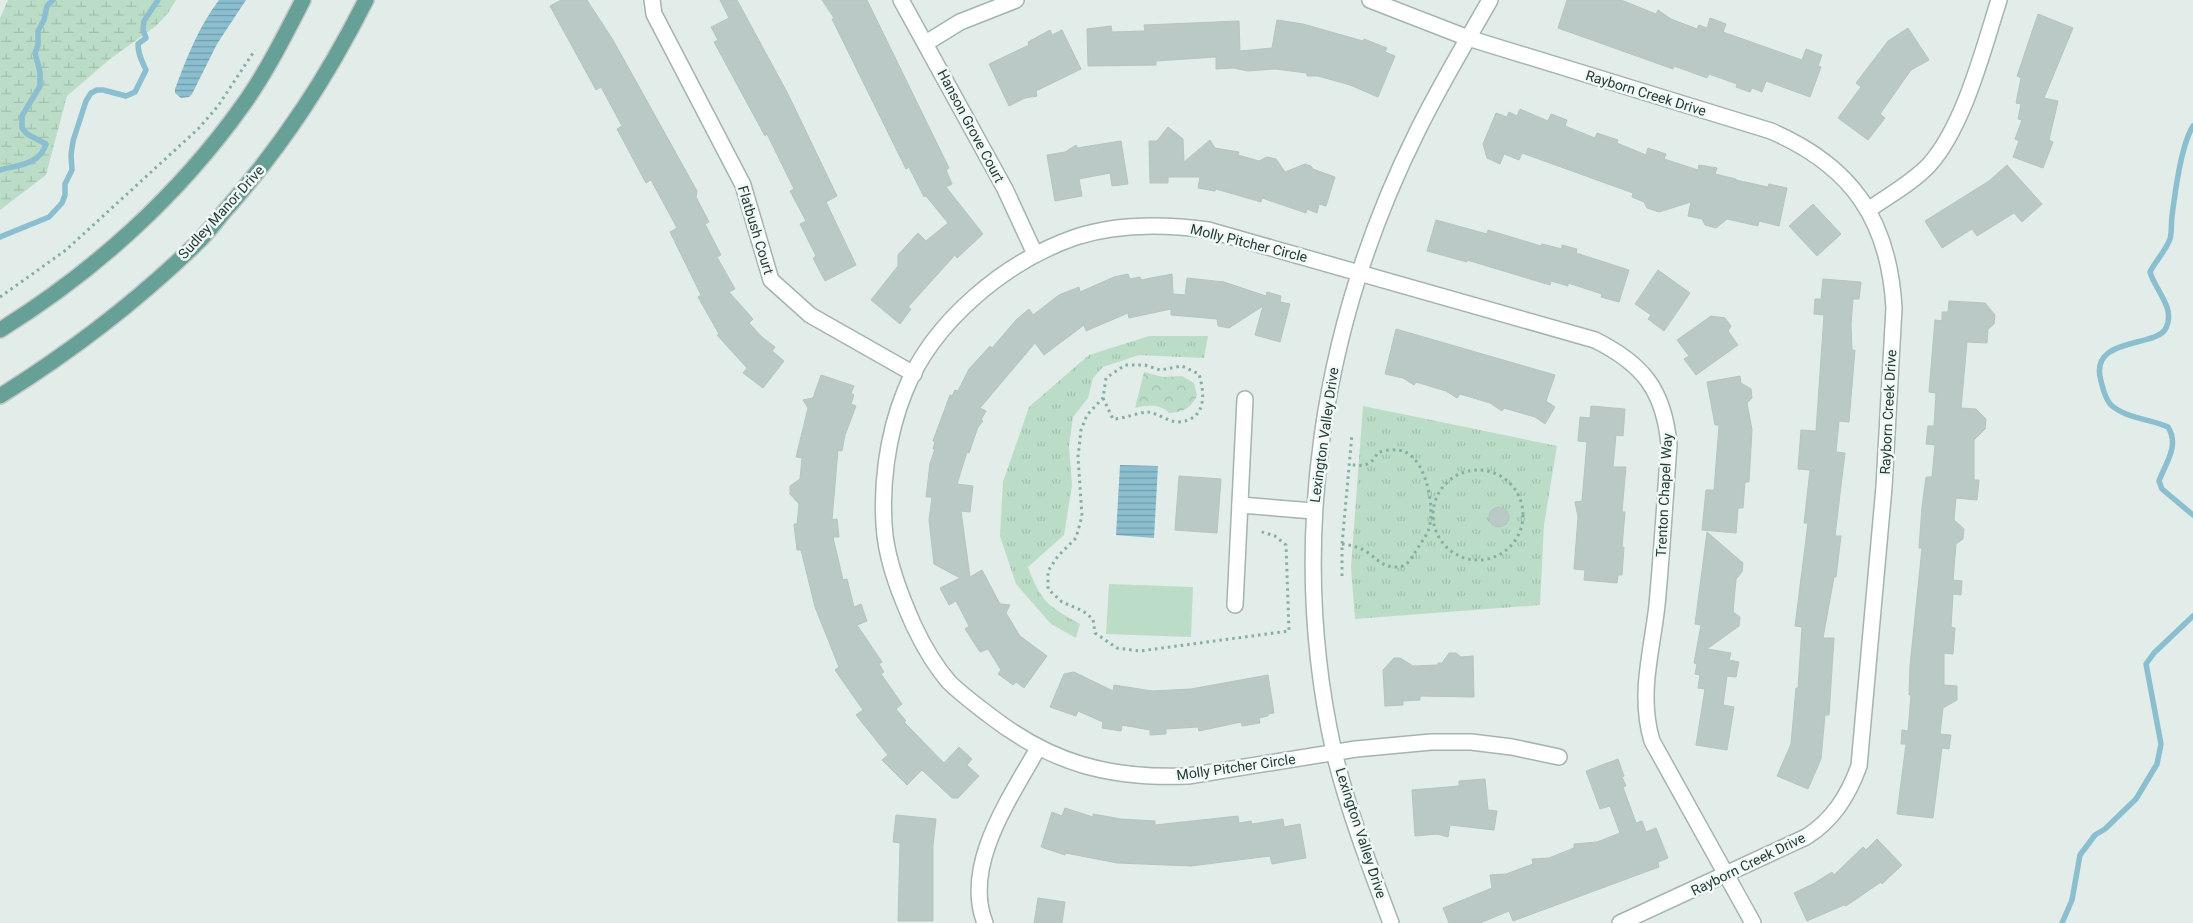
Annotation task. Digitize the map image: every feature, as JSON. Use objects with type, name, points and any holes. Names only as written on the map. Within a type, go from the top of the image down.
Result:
[{"type":"main road","points":[[0,330],[34,310],[81,274],[126,236],[169,194],[206,152],[244,104],[303,0]]},
{"type":"main road","name":"Sudley Manor Drive","points":[[0,396],[34,375],[129,304],[196,244],[259,172],[301,114],[338,55],[366,0]]},
{"type":"street","name":"Flatbush Court","points":[[652,0],[654,14],[743,185],[771,280],[810,315],[914,374]]},
{"type":"street","name":"Hanson Grove Court","points":[[901,0],[1005,189],[1035,254]]},
{"type":"street","points":[[926,43],[960,22],[1016,0]]},
{"type":"street","name":"Rayborn Creek Drive","points":[[1370,0],[1468,38],[1771,131],[1797,143],[1821,158],[1843,177],[1868,210],[1876,224],[1886,251],[1893,279],[1894,308],[1884,487],[1859,766],[1844,800],[1831,817],[1814,832],[1727,875],[1620,923]]},
{"type":"street","name":"Lexington Valley Drive","points":[[1390,923],[1351,812],[1334,753],[1323,692],[1315,630],[1313,578],[1314,511],[1320,444],[1339,338],[1359,272],[1386,199],[1416,132],[1490,0]]},
{"type":"street","points":[[1868,210],[1916,177],[1929,164],[1956,122],[1999,0]]},
{"type":"street","name":"Molly Pitcher Circle","points":[[1359,272],[1208,230],[1174,225],[1139,225],[1112,228],[1078,236],[1035,254],[1002,274],[953,318],[935,341],[905,391],[895,420],[888,458],[884,497],[885,536],[902,600],[920,640],[950,682],[998,722],[1038,748],[1064,759],[1107,771],[1166,777],[1188,776],[1334,753],[1430,742],[1471,742],[1512,747],[1559,757]]},
{"type":"street","name":"Trenton Chapel Way","points":[[1359,272],[1595,340],[1616,350],[1635,365],[1652,383],[1667,422],[1669,445],[1656,606],[1644,699],[1646,720],[1652,741],[1753,923]]},
{"type":"street","points":[[1235,605],[1246,400]]},
{"type":"street","points":[[1240,505],[1314,511]]},
{"type":"street","points":[[985,923],[979,891],[985,850],[1015,788],[1038,748]]},
{"type":"path","points":[[0,297],[66,250],[198,129],[218,106],[257,48]]},
{"type":"path","points":[[1103,398],[1113,420],[1148,412],[1178,422],[1194,417],[1203,404],[1203,389],[1199,374],[1182,366],[1160,370],[1145,365],[1126,365],[1106,378],[1103,398],[1087,415],[1080,430],[1078,457],[1082,516],[1076,538],[1058,556],[1048,571],[1048,589],[1062,602],[1083,611],[1093,619],[1095,632],[1117,648],[1140,651],[1289,631],[1286,545],[1275,536],[1259,531]]},
{"type":"path","points":[[1342,576],[1342,544],[1352,434]]},
{"type":"path","points":[[1342,544],[1352,545],[1366,552],[1384,565],[1397,567],[1408,563],[1429,529],[1430,495],[1421,466],[1415,458],[1404,451],[1389,450],[1379,453],[1365,465],[1349,464]]},
{"type":"path","points":[[1472,469],[1496,472],[1515,487],[1524,509],[1521,533],[1506,552],[1484,561],[1460,558],[1441,543],[1432,521],[1435,497],[1450,478],[1472,469]]},
{"type":"green space","points":[[8,0],[176,0],[168,13],[156,26],[110,59],[67,96],[46,175],[0,210],[0,18]]},
{"type":"green space","points":[[1149,336],[1208,336],[1204,358],[1139,355],[1103,367],[1093,378],[1088,398],[1073,417],[1069,446],[1072,485],[1064,535],[1028,567],[1037,588],[1047,602],[1080,624],[1076,638],[1051,624],[1016,584],[1000,536],[1003,482],[1029,407],[1089,355]]},
{"type":"green space","points":[[1144,372],[1163,377],[1182,376],[1194,383],[1197,396],[1189,407],[1178,412],[1169,413],[1162,408],[1153,406],[1135,408]]},
{"type":"green space","points":[[1363,406],[1557,446],[1544,525],[1540,605],[1355,619],[1351,567]]},
{"type":"green space","points":[[1109,584],[1193,587],[1191,637],[1106,634]]},
{"type":"water","points":[[219,0],[246,0],[217,44],[192,94],[189,97],[181,98],[175,93],[179,77],[199,32]]},
{"type":"water","points":[[1120,465],[1158,466],[1154,538],[1116,535]]},
{"type":"building","points":[[561,0],[587,0],[613,40],[697,191],[696,197],[709,222],[705,224],[721,255],[717,257],[735,289],[729,292],[753,319],[749,323],[775,347],[772,351],[784,361],[763,388],[743,373],[747,368],[717,335],[719,334],[698,297],[701,295],[670,232],[677,228],[651,180],[646,183],[617,129],[622,126],[601,87],[596,90],[550,6]]},
{"type":"building","points":[[720,0],[737,0],[788,94],[837,196],[826,202],[856,265],[825,281],[813,258],[816,256],[800,224],[806,221],[790,191],[794,189],[767,134],[765,136],[714,42],[718,40],[711,27],[729,18]]},
{"type":"building","points":[[822,0],[867,0],[949,168],[946,170],[952,184],[946,187],[983,234],[957,258],[955,255],[908,307],[911,309],[900,324],[871,300],[898,266],[898,255],[918,233],[926,241],[948,223],[926,196],[924,197],[909,167],[906,169],[832,19],[834,18]]},
{"type":"building","points":[[1567,0],[1621,0],[1656,14],[1658,10],[1671,19],[1697,29],[1699,25],[1707,28],[1710,18],[1726,24],[1723,32],[1802,60],[1806,49],[1822,55],[1818,66],[1821,67],[1810,97],[1766,81],[1762,92],[1752,88],[1750,92],[1736,87],[1737,84],[1709,74],[1707,78],[1674,66],[1673,69],[1558,28]]},
{"type":"building","points":[[2038,14],[2073,28],[2044,98],[2058,101],[2049,140],[2053,142],[2043,168],[2013,157],[2019,141],[2015,139],[2022,120],[2018,119],[2021,104],[2016,103],[2021,78],[2017,76]]},
{"type":"building","points":[[1277,20],[1303,24],[1363,41],[1364,39],[1387,48],[1385,52],[1395,56],[1378,97],[1350,85],[1318,76],[1307,76],[1307,73],[1275,69],[1248,71],[1233,68],[1216,69],[1216,57],[1156,61],[1156,65],[1088,66],[1087,29],[1111,26],[1112,32],[1145,31],[1144,25],[1239,21],[1240,51],[1272,48]]},
{"type":"building","points":[[1908,28],[1929,60],[1911,70],[1880,114],[1885,118],[1868,140],[1838,118],[1861,87],[1856,83],[1888,41]]},
{"type":"building","points":[[1050,30],[1052,35],[1062,30],[1081,69],[1036,91],[1037,96],[1025,98],[1009,106],[989,64],[1029,45],[1028,42]]},
{"type":"building","points":[[1520,109],[1548,121],[1551,114],[1567,120],[1565,126],[1595,138],[1597,133],[1618,140],[1617,143],[1646,155],[1648,148],[1666,154],[1664,159],[1698,170],[1699,165],[1717,168],[1715,174],[1768,187],[1769,184],[1787,188],[1779,226],[1759,221],[1758,226],[1727,219],[1716,228],[1705,225],[1702,219],[1688,216],[1691,202],[1659,212],[1647,208],[1644,202],[1632,197],[1633,193],[1522,153],[1519,160],[1504,154],[1500,164],[1487,158],[1483,144],[1496,113],[1507,117],[1509,112],[1517,116]]},
{"type":"building","points":[[1168,127],[1183,139],[1184,162],[1210,140],[1215,148],[1239,152],[1238,155],[1259,161],[1267,157],[1276,159],[1285,172],[1305,164],[1335,177],[1326,206],[1319,204],[1317,213],[1307,209],[1306,213],[1262,198],[1261,202],[1216,189],[1215,191],[1198,188],[1200,177],[1168,177],[1168,183],[1150,183],[1149,141],[1157,141]]},
{"type":"building","points":[[1121,141],[1128,184],[1112,186],[1110,173],[1079,179],[1082,196],[1055,201],[1047,155],[1065,152],[1076,145],[1077,148]]},
{"type":"building","points":[[2007,165],[2042,204],[2022,222],[2014,213],[1977,236],[1972,229],[1942,248],[1925,221],[1989,181]]},
{"type":"building","points":[[1813,204],[1841,234],[1817,256],[1789,226]]},
{"type":"building","points":[[1436,220],[1487,234],[1488,230],[1541,246],[1542,244],[1562,249],[1562,245],[1577,249],[1576,253],[1629,270],[1619,302],[1601,297],[1602,294],[1568,283],[1568,286],[1551,281],[1550,285],[1467,260],[1467,262],[1427,251]]},
{"type":"building","points":[[1658,270],[1690,293],[1664,331],[1648,319],[1651,315],[1635,304]]},
{"type":"building","points":[[1128,274],[1130,279],[1140,277],[1141,280],[1172,274],[1173,294],[1185,295],[1187,278],[1224,282],[1266,296],[1267,292],[1281,296],[1280,302],[1290,304],[1280,342],[1255,335],[1263,306],[1229,328],[1218,326],[1217,319],[1171,315],[1171,309],[1129,318],[1128,313],[1086,331],[1084,325],[1044,355],[1035,343],[980,408],[986,411],[981,420],[983,421],[978,427],[969,453],[967,452],[957,484],[973,486],[970,512],[961,511],[970,577],[982,570],[1000,604],[1010,605],[1006,613],[1020,636],[1047,656],[1024,688],[1016,682],[1013,685],[998,674],[1001,670],[988,649],[980,652],[965,629],[969,626],[956,601],[949,605],[940,588],[960,578],[934,564],[929,520],[932,497],[926,497],[930,463],[935,449],[933,449],[935,442],[933,441],[950,395],[952,396],[955,390],[958,391],[969,369],[990,346],[992,348],[1017,319],[1029,309],[1033,315],[1059,295],[1079,287],[1080,292],[1114,277]]},
{"type":"building","points":[[1823,279],[1861,282],[1859,299],[1853,299],[1851,324],[1852,350],[1855,350],[1849,422],[1839,421],[1836,452],[1845,453],[1835,536],[1841,536],[1836,577],[1834,577],[1823,638],[1834,638],[1829,715],[1825,715],[1821,759],[1808,789],[1777,776],[1791,744],[1796,688],[1798,688],[1802,627],[1795,626],[1808,523],[1804,523],[1810,470],[1798,469],[1801,430],[1816,431],[1824,315],[1814,314],[1815,299],[1821,299]]},
{"type":"building","points":[[1949,301],[1985,303],[1995,315],[1994,324],[1988,329],[1987,343],[1967,342],[1961,408],[1976,409],[1986,419],[1985,429],[1974,440],[1974,480],[1979,480],[1977,500],[1956,498],[1954,520],[1964,529],[1963,539],[1956,544],[1953,580],[1962,581],[1961,595],[1953,594],[1951,627],[1955,628],[1953,654],[1944,653],[1944,685],[1957,686],[1957,700],[1943,708],[1940,734],[1951,735],[1949,749],[1942,748],[1933,818],[1897,814],[1906,744],[1901,744],[1902,730],[1908,731],[1911,695],[1909,695],[1910,666],[1922,548],[1919,548],[1922,507],[1926,477],[1932,477],[1935,445],[1926,444],[1928,426],[1934,426],[1936,393],[1929,392],[1935,320],[1942,321],[1942,312],[1948,312]]},
{"type":"building","points":[[1711,316],[1725,318],[1731,326],[1728,331],[1738,345],[1696,375],[1684,359],[1689,356],[1677,340]]},
{"type":"building","points":[[1396,329],[1555,375],[1546,401],[1555,407],[1545,424],[1535,417],[1504,408],[1502,411],[1490,403],[1460,394],[1457,398],[1446,391],[1416,382],[1414,385],[1403,378],[1385,374]]},
{"type":"building","points":[[821,375],[854,386],[851,393],[854,395],[851,404],[856,406],[845,435],[842,451],[838,450],[832,520],[837,519],[839,537],[833,537],[843,580],[847,579],[854,607],[861,604],[867,621],[857,625],[882,662],[879,664],[884,672],[881,674],[902,704],[896,709],[906,721],[904,722],[944,763],[959,747],[972,759],[967,765],[979,776],[958,798],[952,798],[922,770],[907,785],[882,760],[888,755],[856,715],[863,710],[835,670],[839,667],[815,607],[801,550],[797,550],[794,524],[797,524],[799,504],[790,494],[790,486],[800,479],[802,458],[796,457],[808,408],[803,400],[813,398]]},
{"type":"building","points":[[1740,376],[1741,383],[1751,389],[1752,398],[1747,403],[1752,430],[1749,482],[1745,482],[1743,508],[1738,508],[1736,533],[1702,530],[1706,490],[1714,490],[1719,425],[1715,425],[1707,382]]},
{"type":"building","points":[[1591,406],[1625,409],[1623,436],[1616,435],[1613,467],[1626,467],[1622,512],[1625,512],[1622,575],[1618,575],[1617,583],[1584,580],[1585,570],[1574,569],[1578,517],[1575,502],[1582,501],[1587,442],[1578,441],[1580,417],[1590,418]]},
{"type":"building","points":[[1179,476],[1221,479],[1217,533],[1175,530]]},
{"type":"building","points":[[1499,507],[1506,510],[1509,517],[1506,524],[1499,527],[1492,524],[1489,517],[1492,510]]},
{"type":"building","points":[[1707,532],[1743,563],[1742,572],[1736,579],[1733,612],[1740,617],[1739,626],[1707,649],[1731,653],[1729,660],[1739,662],[1736,677],[1727,676],[1723,705],[1734,707],[1727,750],[1696,745],[1705,689],[1698,688],[1700,675],[1695,674],[1697,664],[1694,663],[1701,625],[1695,624]]},
{"type":"building","points":[[1449,653],[1456,653],[1461,657],[1473,656],[1474,697],[1420,696],[1420,700],[1403,701],[1403,705],[1385,706],[1383,670],[1394,658],[1400,658],[1413,666],[1438,665],[1438,663],[1442,663]]},
{"type":"building","points":[[1074,672],[1113,691],[1114,685],[1152,691],[1191,689],[1268,675],[1274,713],[1259,718],[1260,723],[1242,726],[1241,722],[1199,731],[1198,727],[1166,729],[1166,734],[1150,735],[1150,730],[1122,725],[1121,731],[1102,728],[1103,722],[1078,711],[1076,716],[1050,707],[1064,674]]},
{"type":"building","points":[[1618,759],[1626,786],[1623,787],[1636,823],[1642,821],[1646,832],[1656,828],[1668,858],[1658,862],[1659,867],[1513,921],[1509,911],[1480,923],[1449,923],[1443,908],[1492,888],[1490,875],[1506,874],[1533,864],[1532,859],[1549,858],[1574,848],[1574,844],[1597,842],[1620,833],[1610,806],[1600,809],[1586,771]]},
{"type":"building","points":[[1485,779],[1488,810],[1497,811],[1494,830],[1450,825],[1448,837],[1437,834],[1415,836],[1412,790],[1459,786],[1459,781]]},
{"type":"building","points":[[1065,808],[1093,817],[1093,814],[1121,819],[1155,821],[1155,825],[1238,816],[1239,823],[1251,821],[1252,824],[1283,819],[1284,827],[1300,824],[1306,858],[1272,864],[1270,856],[1191,866],[1117,863],[1066,853],[1065,855],[1041,847],[1052,812],[1062,816]]},
{"type":"building","points":[[896,815],[936,819],[933,846],[933,921],[898,921],[900,843],[893,842]]},
{"type":"building","points":[[1877,839],[1902,865],[1882,884],[1881,882],[1846,906],[1844,905],[1807,921],[1794,893],[1832,872],[1834,875],[1863,847],[1866,850]]},
{"type":"building","points":[[1038,898],[1065,902],[1062,923],[1034,923]]},
{"type":"waterway","points":[[0,170],[33,160],[39,156],[46,144],[27,134],[22,128],[22,116],[40,86],[40,72],[35,53],[38,45],[38,31],[44,20],[47,6],[53,0]]},
{"type":"waterway","points":[[0,237],[49,217],[62,203],[65,195],[65,184],[72,170],[71,155],[73,141],[86,101],[91,93],[97,90],[126,96],[135,92],[146,70],[139,55],[138,44],[146,38],[143,30],[144,21],[158,0]]},
{"type":"waterway","points":[[2193,126],[2185,145],[2179,170],[2170,239],[2150,272],[2167,306],[2168,321],[2166,328],[2160,334],[2113,350],[2104,357],[2100,367],[2103,391],[2111,405],[2124,413],[2168,427],[2171,434],[2172,448],[2159,481],[2162,489],[2193,515]]},
{"type":"waterway","points":[[2062,923],[2072,900],[2080,855],[2095,835],[2105,829],[2136,799],[2157,764],[2161,744],[2146,664],[2154,653],[2193,616]]}]
